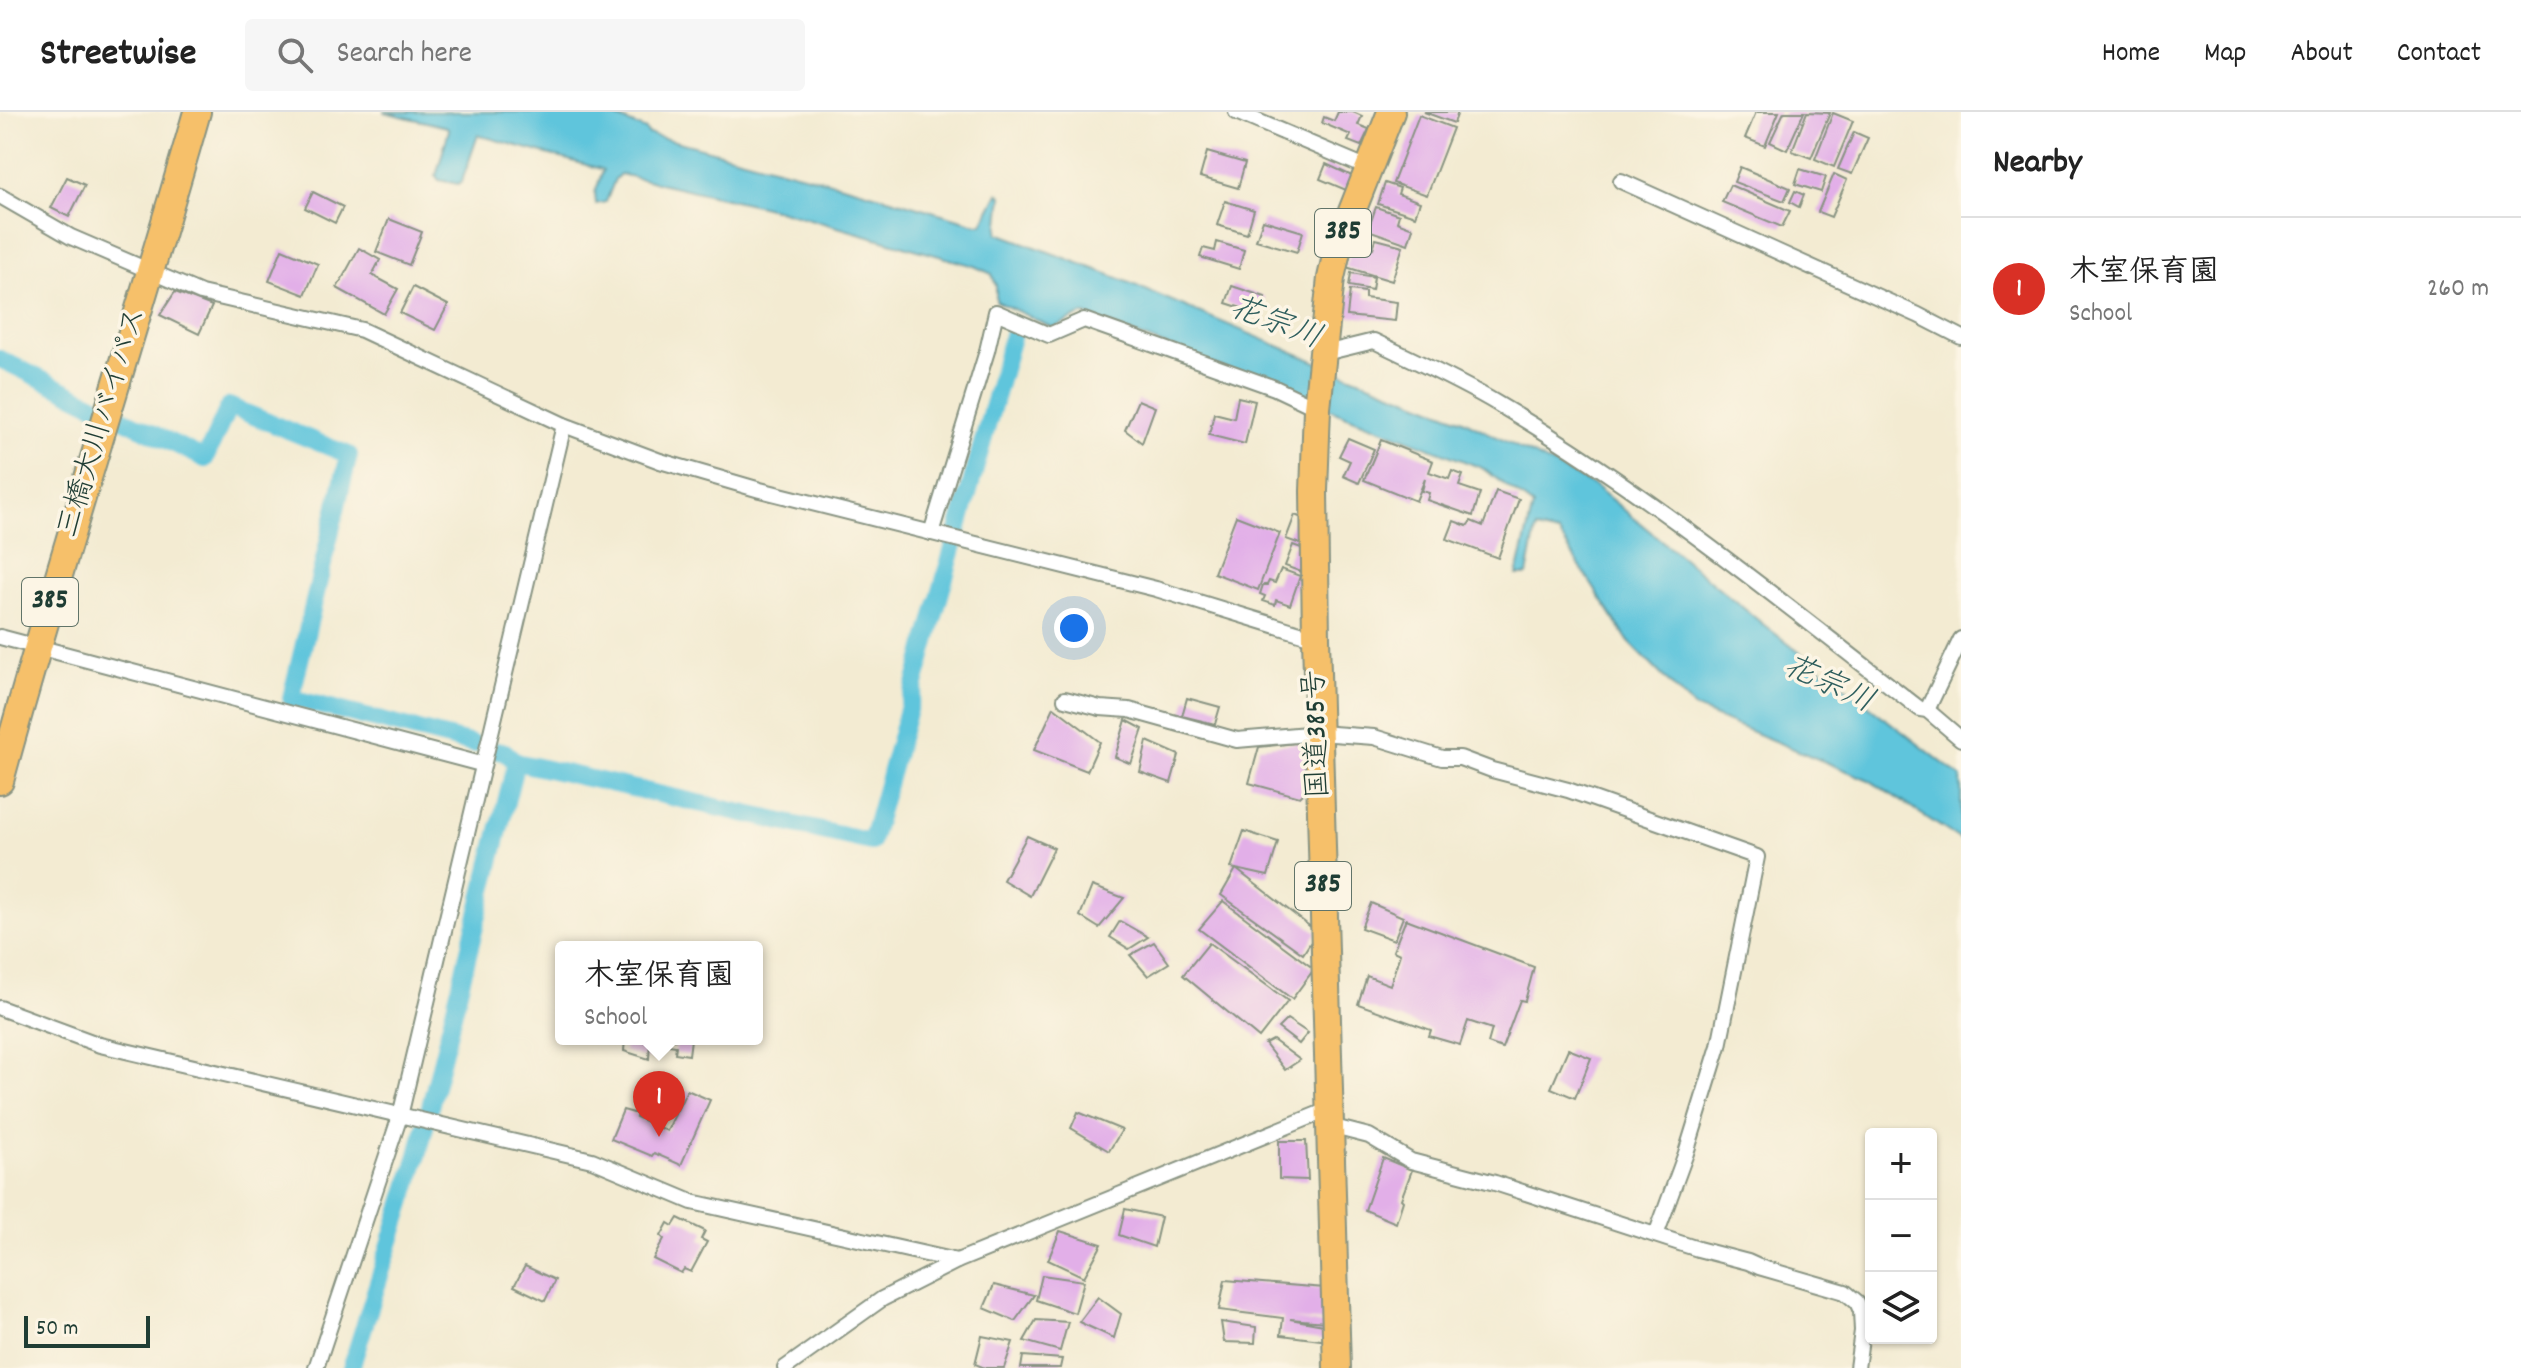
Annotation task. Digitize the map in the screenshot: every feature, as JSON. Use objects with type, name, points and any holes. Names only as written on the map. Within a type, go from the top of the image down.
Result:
[{"type":"highway","name":"三橋大川バイパス","points":[[0,781],[197,112]]},
{"type":"highway","name":"国道385号","points":[[1337,1368],[1316,638],[1314,491],[1317,406],[1331,278],[1338,247],[1391,112]]},
{"type":"street","points":[[1236,112],[1368,168]]},
{"type":"street","points":[[1621,181],[1961,337]]},
{"type":"street","points":[[0,196],[71,237],[201,293],[362,330],[564,425],[660,461],[961,542],[1156,589],[1316,638]]},
{"type":"street","points":[[935,535],[996,312],[1049,335],[1084,320],[1317,406]]},
{"type":"street","points":[[1324,357],[1374,341],[1495,402],[1613,477],[1748,576],[1920,709],[1927,710],[1961,739]]},
{"type":"street","points":[[316,1368],[400,1116],[481,764],[564,425]]},
{"type":"street","points":[[0,637],[481,764]]},
{"type":"street","points":[[1927,710],[1961,639]]},
{"type":"street","points":[[1065,699],[1100,708],[1129,710],[1237,740],[1319,733],[1374,737],[1442,758],[1460,758],[1492,770],[1568,790],[1757,857],[1719,1046],[1686,1153],[1656,1235]]},
{"type":"street","points":[[0,1008],[100,1045],[592,1160],[692,1202],[957,1261]]},
{"type":"street","points":[[785,1368],[882,1299],[957,1261],[1330,1117],[1411,1161],[1495,1183],[1698,1249],[1845,1292],[1857,1302],[1861,1311],[1857,1368]]},
{"type":"water","name":"花宗川","points":[[384,112],[604,112],[646,130],[648,134],[976,224],[982,224],[998,193],[1002,195],[998,233],[1113,276],[1463,420],[1595,486],[1764,625],[1961,777],[1961,840],[1869,780],[1694,708],[1629,642],[1559,534],[1536,529],[1527,575],[1517,575],[1533,506],[1482,468],[1083,314],[1053,328],[996,301],[992,274],[974,266],[778,210],[620,174],[606,202],[596,204],[595,193],[603,170],[478,135],[462,181],[458,184],[439,180],[436,176],[449,130],[447,127]]},
{"type":"building","points":[[1338,112],[1353,112],[1362,116],[1358,125],[1369,129],[1361,146],[1348,141],[1351,135],[1322,123],[1324,117],[1334,121]]},
{"type":"building","points":[[1424,112],[1458,112],[1454,123]]},
{"type":"building","points":[[1756,112],[1779,112],[1765,146],[1745,138]]},
{"type":"building","points":[[1784,112],[1804,112],[1787,150],[1770,142]]},
{"type":"building","points":[[1807,112],[1830,113],[1811,158],[1792,151]]},
{"type":"building","points":[[1833,113],[1853,121],[1834,167],[1815,159]]},
{"type":"building","points":[[1419,115],[1453,128],[1427,195],[1393,183]]},
{"type":"building","points":[[1854,132],[1868,138],[1852,174],[1838,169]]},
{"type":"building","points":[[1207,152],[1245,163],[1238,188],[1200,177]]},
{"type":"building","points":[[1326,164],[1352,176],[1346,190],[1320,179]]},
{"type":"building","points":[[1740,167],[1790,188],[1784,201],[1734,182]]},
{"type":"building","points":[[1800,169],[1826,177],[1821,192],[1795,184]]},
{"type":"building","points":[[1834,174],[1847,180],[1831,217],[1818,212]]},
{"type":"building","points":[[67,177],[85,185],[69,217],[51,208]]},
{"type":"building","points":[[1385,183],[1400,188],[1398,194],[1420,202],[1415,216],[1378,204]]},
{"type":"building","points":[[1730,185],[1790,211],[1782,227],[1722,202]]},
{"type":"building","points":[[1795,191],[1804,195],[1799,207],[1790,202]]},
{"type":"building","points":[[313,192],[343,207],[335,223],[305,208]]},
{"type":"building","points":[[1225,201],[1254,210],[1247,234],[1217,225]]},
{"type":"building","points":[[1376,207],[1399,215],[1397,222],[1413,228],[1408,244],[1368,230]]},
{"type":"building","points":[[389,219],[422,232],[409,265],[376,252]]},
{"type":"building","points":[[1263,220],[1303,232],[1297,252],[1256,240]]},
{"type":"building","points":[[1376,239],[1403,246],[1392,281],[1346,267],[1353,242],[1373,248]]},
{"type":"building","points":[[1217,242],[1244,250],[1239,269],[1200,257],[1203,248],[1215,251]]},
{"type":"building","points":[[359,248],[380,260],[372,275],[398,289],[384,314],[337,288]]},
{"type":"building","points":[[282,249],[318,264],[305,295],[269,281]]},
{"type":"building","points":[[1351,273],[1374,277],[1372,290],[1349,286]]},
{"type":"building","points":[[1232,286],[1265,297],[1260,314],[1226,303]]},
{"type":"building","points":[[413,287],[448,305],[435,330],[400,313]]},
{"type":"building","points":[[1350,290],[1365,292],[1365,298],[1397,302],[1395,321],[1347,316]]},
{"type":"building","points":[[175,292],[212,306],[199,334],[160,315]]},
{"type":"building","points":[[1238,397],[1255,401],[1245,444],[1209,435],[1214,413],[1234,418]]},
{"type":"building","points":[[1138,400],[1155,407],[1142,443],[1125,430]]},
{"type":"building","points":[[1348,438],[1374,449],[1359,483],[1343,476],[1350,461],[1339,456]]},
{"type":"building","points":[[1381,440],[1433,461],[1429,472],[1449,479],[1452,471],[1463,475],[1459,486],[1480,493],[1473,516],[1427,500],[1429,493],[1422,491],[1425,479],[1416,501],[1364,480]]},
{"type":"building","points":[[1496,491],[1519,499],[1498,558],[1447,539],[1454,521],[1467,526],[1471,521],[1483,526]]},
{"type":"building","points":[[1295,515],[1311,522],[1303,545],[1286,539]]},
{"type":"building","points":[[1236,516],[1280,533],[1258,590],[1214,573]]},
{"type":"building","points":[[1293,545],[1312,552],[1304,573],[1285,566]]},
{"type":"building","points":[[1281,569],[1300,576],[1290,605],[1276,600],[1275,605],[1263,601],[1265,596],[1260,594],[1263,585],[1269,581],[1275,583]]},
{"type":"building","points":[[1187,698],[1220,707],[1215,724],[1182,716]]},
{"type":"building","points":[[1054,707],[1100,742],[1087,771],[1034,750]]},
{"type":"building","points":[[1126,720],[1143,729],[1131,764],[1115,757]]},
{"type":"building","points":[[1147,741],[1179,755],[1171,783],[1140,772]]},
{"type":"building","points":[[1306,742],[1306,791],[1300,797],[1249,783],[1259,747]]},
{"type":"building","points":[[1244,831],[1278,842],[1268,876],[1231,868]]},
{"type":"building","points":[[1027,836],[1054,848],[1030,896],[1003,880]]},
{"type":"building","points":[[1236,869],[1317,932],[1303,954],[1221,895]]},
{"type":"building","points":[[1092,886],[1124,898],[1099,928],[1080,916]]},
{"type":"building","points":[[1223,901],[1314,969],[1292,999],[1199,929]]},
{"type":"building","points":[[1371,903],[1403,917],[1394,940],[1361,928]]},
{"type":"building","points":[[1406,919],[1534,967],[1525,1001],[1520,1000],[1502,1048],[1488,1043],[1492,1029],[1468,1021],[1460,1045],[1429,1036],[1431,1030],[1358,1004],[1367,976],[1390,985],[1400,954],[1393,951]]},
{"type":"building","points":[[1120,921],[1148,937],[1129,949],[1110,937]]},
{"type":"building","points":[[1154,942],[1169,963],[1148,976],[1130,955]]},
{"type":"building","points":[[1209,943],[1288,1001],[1259,1038],[1183,975]]},
{"type":"building","points":[[1287,1019],[1308,1033],[1299,1044],[1278,1028]]},
{"type":"building","points":[[1273,1040],[1300,1060],[1285,1070],[1265,1044]]},
{"type":"building","points":[[624,1045],[650,1045],[649,1059],[624,1051]]},
{"type":"building","points":[[669,1045],[690,1045],[689,1055],[675,1053],[676,1046]]},
{"type":"building","points":[[1568,1049],[1591,1058],[1575,1098],[1551,1088]]},
{"type":"building","points":[[687,1090],[710,1100],[681,1165],[611,1139],[623,1110],[637,1114],[636,1117],[667,1131]]},
{"type":"building","points":[[1078,1112],[1122,1130],[1109,1151],[1071,1128]]},
{"type":"building","points":[[1279,1141],[1306,1141],[1308,1180],[1279,1179]]},
{"type":"building","points":[[1383,1158],[1412,1170],[1396,1223],[1365,1210]]},
{"type":"building","points":[[1125,1209],[1161,1217],[1154,1247],[1119,1235]]},
{"type":"building","points":[[678,1218],[705,1231],[701,1239],[707,1242],[691,1272],[684,1269],[681,1273],[653,1259],[664,1239],[661,1236],[668,1223],[673,1226]]},
{"type":"building","points":[[1060,1231],[1102,1244],[1084,1277],[1048,1260]]},
{"type":"building","points":[[525,1266],[555,1280],[545,1301],[514,1286]]},
{"type":"building","points":[[1042,1275],[1084,1281],[1075,1313],[1036,1300]]},
{"type":"building","points":[[1225,1280],[1325,1288],[1326,1322],[1290,1319],[1329,1326],[1329,1341],[1281,1335],[1283,1318],[1219,1310]]},
{"type":"building","points":[[994,1285],[1034,1295],[1015,1321],[984,1308]]},
{"type":"building","points":[[1098,1297],[1121,1314],[1114,1338],[1079,1322]]},
{"type":"building","points":[[1036,1320],[1068,1322],[1060,1351],[1024,1341]]},
{"type":"building","points":[[1221,1322],[1256,1327],[1255,1343],[1224,1342]]},
{"type":"building","points":[[982,1336],[1013,1342],[1004,1368],[985,1368],[975,1364]]},
{"type":"building","points":[[1023,1356],[1062,1359],[1060,1368],[1021,1368]]},
{"type":"waterway","points":[[351,1368],[418,1155],[516,762],[871,842],[1012,337]]},
{"type":"waterway","points":[[0,359],[205,459],[229,406],[349,455],[291,698],[473,744]]},
{"type":"waterway","points":[[498,751],[505,752],[516,762]]},
{"type":"place","name":"木室保育園","points":[[659,1137]]}]
